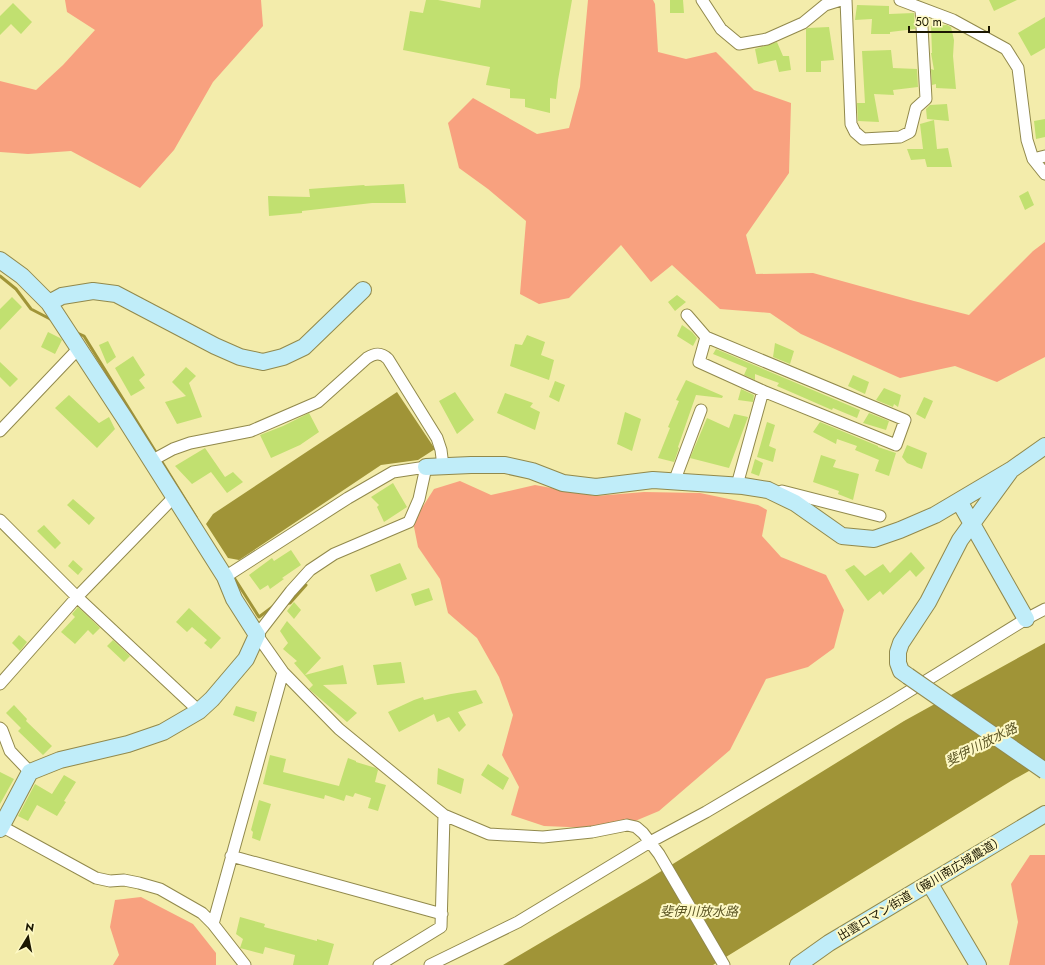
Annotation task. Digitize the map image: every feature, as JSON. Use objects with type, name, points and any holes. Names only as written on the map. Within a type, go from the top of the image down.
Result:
[{"type":"street","points":[[702,0],[721,29],[739,44],[767,39],[803,23],[825,5],[841,0]]},
{"type":"street","points":[[846,0],[851,124],[855,132],[863,139],[900,137],[910,132],[916,108],[926,99],[921,9]]},
{"type":"street","points":[[900,0],[952,20],[1006,49],[1018,68],[1027,140],[1033,159],[1045,174]]},
{"type":"street","points":[[1033,159],[1045,156]]},
{"type":"street","points":[[0,260],[22,276],[49,303],[225,577],[234,599],[257,635],[283,672],[339,729],[444,815],[489,834],[543,837],[592,832],[627,825],[636,827],[643,833],[660,854],[724,965]]},
{"type":"street","points":[[49,303],[62,296],[93,291],[116,294],[215,346],[240,357],[263,362],[283,357],[304,347],[363,290]]},
{"type":"street","points":[[687,315],[706,337],[905,420],[896,445],[763,391],[699,362],[706,337]]},
{"type":"street","points":[[0,431],[78,348]]},
{"type":"street","points":[[151,461],[173,449],[190,443],[251,431],[318,402],[368,358],[374,354],[379,354],[384,355],[388,359],[437,438],[443,466]]},
{"type":"street","points":[[737,485],[763,391]]},
{"type":"street","points":[[674,482],[701,410]]},
{"type":"street","points":[[768,490],[795,502],[842,536],[874,538],[900,530],[934,515],[1011,470],[1045,446]]},
{"type":"street","points":[[225,577],[348,498],[393,472],[426,467],[505,465],[532,471],[563,483],[596,487],[653,480],[737,485],[783,491],[880,516]]},
{"type":"street","points":[[245,965],[213,924],[202,913],[160,889],[124,880],[110,881],[96,878],[1,828],[30,772],[60,760],[128,744],[163,732],[199,711],[212,699],[246,659],[257,635],[291,591],[310,570],[334,554],[409,522],[419,499],[426,467]]},
{"type":"street","points":[[1011,470],[960,540],[928,602],[901,643],[898,652],[898,663],[901,671],[1045,771]]},
{"type":"street","points":[[0,684],[77,597],[174,497]]},
{"type":"street","points":[[958,501],[1026,619]]},
{"type":"street","points":[[0,520],[77,597],[199,711]]},
{"type":"street","points":[[430,965],[518,922],[650,842],[706,812],[884,707],[1026,619],[1045,609]]},
{"type":"street","points":[[213,924],[283,672]]},
{"type":"street","points":[[0,728],[10,751],[30,772]]},
{"type":"street","name":"出雲ロマン街道（簸川南広域農道）","points":[[798,965],[829,943],[1045,814]]},
{"type":"street","points":[[379,965],[441,927],[444,815]]},
{"type":"street","points":[[231,856],[442,914]]},
{"type":"street","points":[[930,884],[978,965]]},
{"type":"street","points":[[227,943],[234,957],[232,965]]},
{"type":"shaded area","points":[[65,0],[261,0],[263,26],[213,82],[174,150],[140,188],[71,151],[28,154],[0,152],[0,81],[36,90],[63,65],[95,30],[67,12]]},
{"type":"shaded area","points":[[588,0],[653,0],[655,4],[658,52],[686,59],[716,52],[754,90],[791,103],[789,173],[746,235],[756,274],[813,273],[969,315],[1033,251],[1045,242],[1045,357],[997,382],[955,366],[900,378],[801,334],[770,313],[720,309],[672,265],[651,282],[621,245],[569,298],[539,304],[520,294],[526,221],[488,189],[459,168],[448,123],[473,98],[537,134],[569,128],[580,87]]},
{"type":"shaded area","points":[[460,481],[491,495],[535,485],[596,496],[644,492],[700,493],[758,505],[767,510],[762,536],[781,557],[826,575],[844,610],[834,648],[808,667],[766,679],[730,750],[659,811],[616,829],[544,826],[511,815],[519,787],[502,755],[513,715],[499,677],[477,638],[448,613],[440,579],[418,547],[413,522],[434,489]]},
{"type":"shaded area","points":[[1030,855],[1045,855],[1045,965],[1009,965],[1018,922],[1011,884]]},
{"type":"shaded area","points":[[141,897],[193,924],[216,953],[216,965],[113,965],[119,955],[110,927],[115,900]]},
{"type":"water","points":[[397,392],[435,449],[418,460],[381,465],[239,560],[228,558],[206,524],[213,514]]},
{"type":"water","name":"斐伊川放水路","points":[[1045,643],[1045,762],[1011,781],[713,965],[503,965],[647,880],[904,721]]},
{"type":"building","points":[[426,0],[438,0],[480,8],[481,0],[572,0],[556,99],[550,98],[550,113],[525,107],[525,99],[510,98],[510,89],[486,85],[490,67],[403,50],[410,11],[423,13]]},
{"type":"building","points":[[670,0],[683,0],[684,13],[670,13]]},
{"type":"building","points":[[989,0],[1017,0],[994,11]]},
{"type":"building","points":[[13,3],[32,22],[21,34],[11,24],[0,35],[0,16]]},
{"type":"building","points":[[857,5],[889,6],[889,14],[914,13],[915,29],[890,32],[890,34],[871,34],[872,19],[855,20]]},
{"type":"building","points":[[1045,17],[1045,48],[1031,56],[1018,33]]},
{"type":"building","points":[[947,25],[951,27],[954,40],[953,56],[956,89],[936,88],[936,84],[932,85],[931,69],[934,70],[931,53],[931,26]]},
{"type":"building","points":[[829,27],[834,60],[821,61],[821,72],[806,72],[806,29]]},
{"type":"building","points":[[777,42],[783,56],[789,56],[791,70],[779,72],[776,60],[758,64],[755,49]]},
{"type":"building","points":[[891,50],[893,68],[917,69],[918,87],[893,90],[894,95],[874,94],[879,122],[858,121],[857,103],[865,103],[862,51]]},
{"type":"building","points":[[947,104],[949,121],[927,119],[926,109],[930,105]]},
{"type":"building","points":[[1045,119],[1045,137],[1036,139],[1034,121]]},
{"type":"building","points":[[934,120],[937,149],[948,148],[952,167],[927,167],[925,159],[911,160],[907,149],[923,149],[920,124]]},
{"type":"building","points":[[404,184],[406,203],[372,203],[269,216],[268,196],[310,197],[309,189]]},
{"type":"building","points":[[1028,191],[1034,205],[1025,210],[1019,196]]},
{"type":"building","points":[[677,295],[686,302],[675,311],[668,302]]},
{"type":"building","points":[[12,297],[22,307],[0,330],[0,309]]},
{"type":"building","points":[[682,325],[692,332],[697,338],[693,346],[677,336]]},
{"type":"building","points":[[48,332],[62,340],[55,354],[41,347]]},
{"type":"building","points":[[527,335],[545,342],[541,355],[554,360],[549,380],[510,366],[515,344],[522,345]]},
{"type":"building","points":[[108,341],[116,357],[107,364],[99,345]]},
{"type":"building","points":[[775,343],[794,351],[790,364],[773,357]]},
{"type":"building","points":[[716,349],[860,410],[857,418],[833,408],[832,410],[777,386],[779,383],[755,374],[755,380],[744,375],[747,368],[713,354]]},
{"type":"building","points":[[133,356],[145,375],[139,380],[145,388],[131,396],[115,368]]},
{"type":"building","points":[[0,362],[18,379],[10,387],[0,377]]},
{"type":"building","points":[[186,367],[196,376],[189,383],[202,417],[177,424],[165,402],[186,396],[172,382]]},
{"type":"building","points":[[853,375],[869,382],[865,394],[848,386]]},
{"type":"building","points":[[686,380],[723,396],[722,398],[696,395],[674,462],[658,458],[670,428],[668,427],[679,401],[676,400]]},
{"type":"building","points":[[555,381],[565,385],[559,402],[549,397]]},
{"type":"building","points":[[884,388],[901,395],[898,407],[894,404],[893,407],[876,400]]},
{"type":"building","points":[[741,389],[754,395],[753,402],[738,400]]},
{"type":"building","points":[[455,392],[474,420],[457,434],[439,401]]},
{"type":"building","points":[[505,393],[533,403],[530,407],[540,412],[535,430],[497,413]]},
{"type":"building","points":[[69,395],[99,423],[109,417],[115,429],[97,448],[55,408]]},
{"type":"building","points":[[924,397],[933,401],[925,419],[916,414]]},
{"type":"building","points":[[625,412],[641,419],[632,451],[617,444]]},
{"type":"building","points":[[309,413],[319,432],[300,445],[271,458],[260,435],[283,426]]},
{"type":"building","points":[[869,413],[889,421],[886,430],[863,423]]},
{"type":"building","points":[[734,414],[748,417],[729,468],[690,458],[707,418],[729,428]]},
{"type":"building","points":[[767,422],[775,425],[769,446],[776,449],[773,462],[757,457]]},
{"type":"building","points":[[820,422],[878,447],[896,453],[889,476],[875,471],[879,460],[855,450],[857,446],[837,439],[836,444],[813,432]]},
{"type":"building","points":[[907,445],[927,453],[922,469],[907,463],[902,457]]},
{"type":"building","points":[[205,448],[225,477],[233,472],[243,482],[227,493],[211,472],[192,484],[175,466]]},
{"type":"building","points":[[821,455],[836,460],[833,467],[859,474],[853,500],[838,494],[839,491],[813,482]]},
{"type":"building","points":[[755,459],[763,463],[759,476],[751,473]]},
{"type":"building","points":[[393,483],[407,507],[384,522],[377,507],[379,505],[371,497]]},
{"type":"building","points":[[73,499],[95,518],[89,525],[67,505]]},
{"type":"building","points":[[44,525],[61,543],[55,549],[37,531]]},
{"type":"building","points":[[291,550],[301,565],[282,578],[284,579],[270,589],[268,585],[260,590],[249,575],[272,558],[274,561]]},
{"type":"building","points":[[911,552],[925,568],[916,577],[910,570],[883,595],[880,591],[868,601],[845,570],[854,565],[865,576],[883,564],[890,573]]},
{"type":"building","points":[[73,560],[83,569],[78,575],[68,566]]},
{"type":"building","points":[[400,563],[407,579],[376,592],[370,575]]},
{"type":"building","points":[[429,588],[433,600],[415,606],[411,594]]},
{"type":"building","points":[[294,602],[301,610],[294,619],[287,611]]},
{"type":"building","points":[[78,607],[100,628],[93,635],[88,630],[75,644],[61,632],[75,617],[72,614]]},
{"type":"building","points":[[189,608],[221,638],[211,649],[204,643],[207,640],[192,627],[187,632],[176,622]]},
{"type":"building","points":[[287,621],[321,658],[305,675],[343,665],[347,684],[323,685],[357,713],[347,722],[309,689],[313,685],[294,663],[297,661],[283,649],[288,643],[280,631]]},
{"type":"building","points":[[19,635],[27,642],[20,651],[12,643]]},
{"type":"building","points":[[113,640],[130,656],[124,662],[107,646]]},
{"type":"building","points":[[401,662],[405,683],[377,685],[373,665]]},
{"type":"building","points":[[476,690],[483,703],[458,712],[466,725],[459,732],[449,717],[437,722],[434,714],[399,732],[388,712],[423,697],[424,700]]},
{"type":"building","points":[[14,705],[27,719],[26,721],[52,746],[43,755],[18,731],[21,728],[6,713]]},
{"type":"building","points":[[236,706],[257,712],[254,722],[233,715]]},
{"type":"building","points":[[270,755],[286,759],[283,772],[339,786],[348,758],[376,768],[378,770],[375,782],[386,785],[378,811],[368,808],[371,798],[355,793],[353,797],[346,795],[344,801],[325,795],[324,799],[263,784]]},
{"type":"building","points":[[488,764],[509,778],[503,790],[481,775]]},
{"type":"building","points":[[438,768],[464,779],[461,794],[437,784]]},
{"type":"building","points":[[0,772],[14,779],[0,804]]},
{"type":"building","points":[[64,775],[76,782],[64,801],[66,802],[57,816],[37,805],[28,821],[18,816],[35,784],[52,794]]},
{"type":"building","points":[[259,800],[271,804],[260,841],[252,838],[253,832],[251,830]]},
{"type":"building","points":[[240,917],[265,924],[264,927],[334,944],[328,965],[293,965],[295,955],[265,947],[263,954],[240,948],[243,939],[236,934]]},
{"type":"waterway","points":[[0,276],[16,289],[31,309],[54,321]]},
{"type":"waterway","points":[[75,332],[84,336],[196,517]]},
{"type":"waterway","points":[[233,576],[259,617],[275,605]]},
{"type":"waterway","points":[[284,604],[290,603],[306,585]]}]
